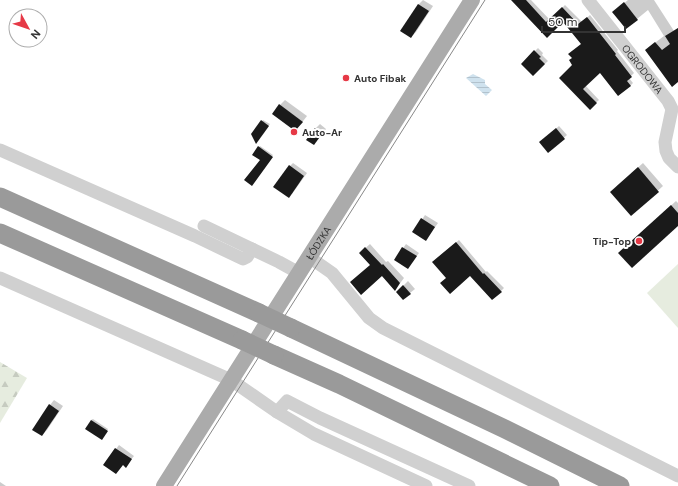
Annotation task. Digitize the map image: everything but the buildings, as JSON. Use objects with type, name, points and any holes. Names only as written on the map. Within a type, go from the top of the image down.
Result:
[{"type":"highway","points":[[0,198],[259,313],[505,429],[620,486]]},
{"type":"highway","points":[[0,233],[339,384],[550,486]]},
{"type":"main road","name":"ŁÓDZKA","points":[[164,486],[472,0]]},
{"type":"street","name":"OGRODOWA","points":[[588,0],[668,101],[672,109],[665,142],[666,151],[669,158],[678,167]]},
{"type":"street","points":[[0,150],[195,236],[243,259],[247,257],[252,249]]},
{"type":"street","points":[[204,226],[299,273]]},
{"type":"street","points":[[309,257],[332,273],[369,318],[383,328],[678,476]]},
{"type":"street","points":[[0,278],[231,380],[314,434],[426,486]]},
{"type":"street","points":[[278,412],[287,401],[327,422],[469,486]]},
{"type":"green space","points":[[678,264],[678,328],[647,293]]},
{"type":"green space","points":[[0,362],[27,378],[0,423]]},
{"type":"water","points":[[473,74],[485,80],[485,84],[492,90],[486,96],[466,78]]},
{"type":"tram line","points":[[177,486],[485,0]]},
{"type":"place","name":"Auto Fibak","points":[[346,78]]},
{"type":"place","name":"Auto-Ar","points":[[294,132]]},
{"type":"place","name":"Tip-Top","points":[[639,241]]}]
